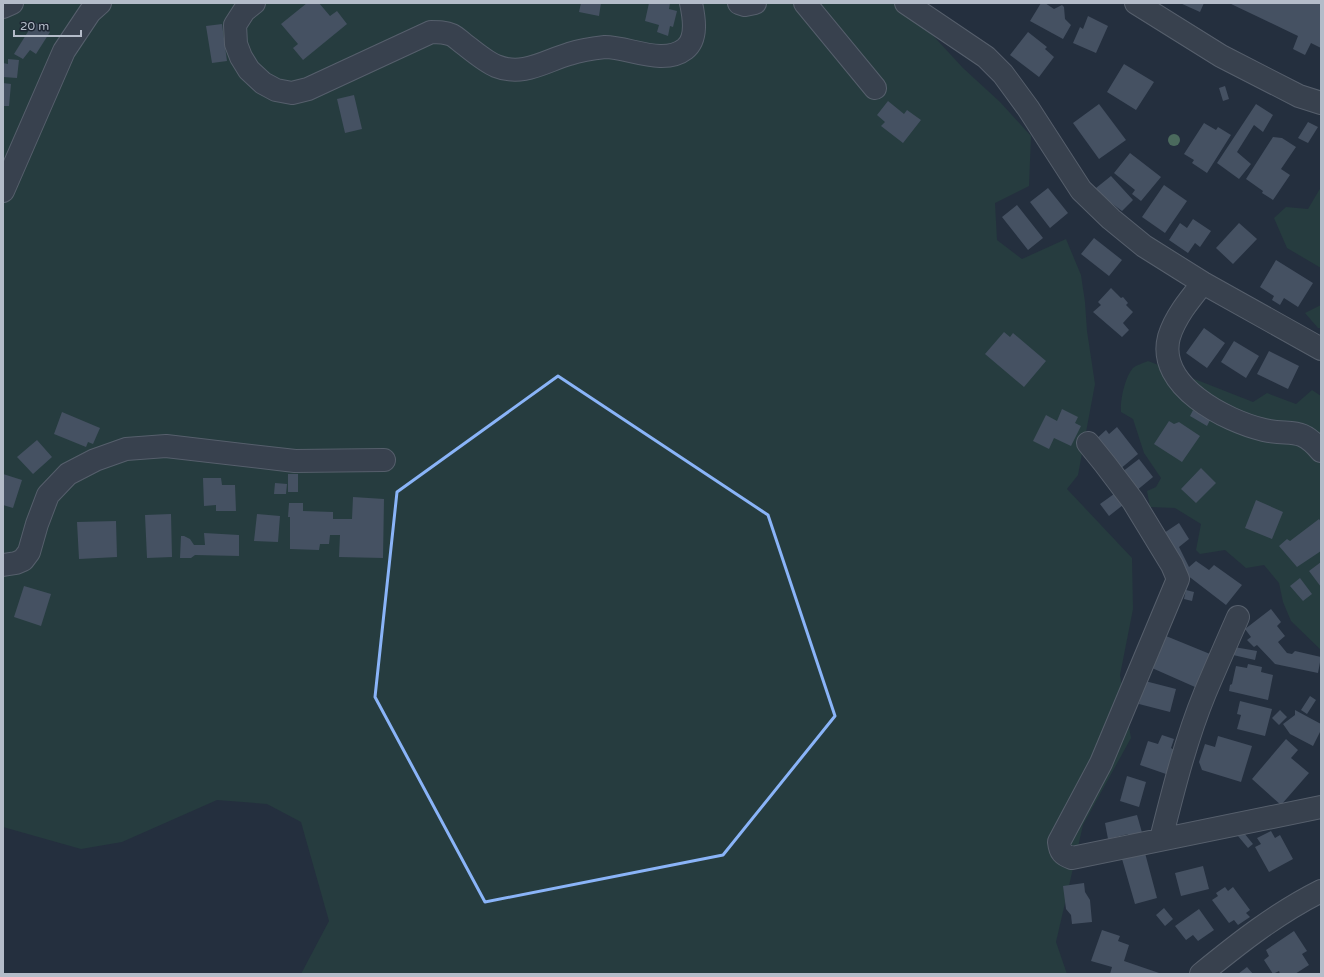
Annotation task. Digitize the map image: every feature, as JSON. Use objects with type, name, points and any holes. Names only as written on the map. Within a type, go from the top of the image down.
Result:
[{"type":"street","points":[[3,8],[12,3]]},
{"type":"street","points":[[3,191],[64,51],[90,12],[100,3]]},
{"type":"street","points":[[254,3],[244,11],[235,25],[236,44],[241,57],[249,70],[263,82],[276,90],[292,93],[308,89],[431,32],[441,31],[452,35],[473,52],[496,66],[514,70],[535,67],[570,53],[605,47],[651,55],[670,56],[685,49],[690,42],[694,25],[691,3]]},
{"type":"street","points":[[739,3],[745,5],[755,3]]},
{"type":"street","points":[[805,3],[875,88]]},
{"type":"street","points":[[906,3],[986,57],[1003,74],[1028,108],[1081,190],[1111,220],[1144,246],[1203,283],[1321,349]]},
{"type":"street","points":[[1136,3],[1221,56],[1299,96],[1321,103]]},
{"type":"street","points":[[1203,283],[1188,302],[1169,336],[1168,357],[1176,375],[1185,388],[1198,400],[1239,422],[1265,430],[1300,434],[1313,442],[1321,451]]},
{"type":"street","points":[[1088,443],[1132,501],[1172,565],[1178,579],[1101,763],[1059,842],[1060,850],[1064,856],[1072,858],[1321,807]]},
{"type":"street","points":[[3,565],[16,563],[23,560],[29,552],[37,524],[48,495],[68,474],[95,460],[126,449],[166,446],[295,461],[384,460]]},
{"type":"street","points":[[1161,840],[1172,795],[1195,721],[1238,617]]},
{"type":"street","points":[[1201,974],[1237,944],[1267,923],[1321,891]]},
{"type":"highlighted area","points":[[558,376],[768,515],[835,716],[723,855],[485,902],[375,697],[397,492]]},
{"type":"green space","points":[[3,3],[903,3],[963,68],[1000,102],[1031,136],[1029,186],[995,203],[997,240],[1022,259],[1066,239],[1081,275],[1095,384],[1078,475],[1067,489],[1132,558],[1133,609],[1120,675],[1131,738],[1083,825],[1056,942],[1067,974],[301,974],[329,921],[301,822],[267,804],[217,800],[122,842],[81,849],[3,827]]},
{"type":"green space","points":[[1321,187],[1321,268],[1287,248],[1274,218],[1286,207],[1308,209]]},
{"type":"green space","points":[[1321,305],[1321,328],[1318,328],[1305,313]]},
{"type":"green space","points":[[1148,361],[1253,402],[1267,393],[1296,404],[1312,390],[1321,396],[1321,650],[1291,621],[1283,602],[1279,583],[1264,565],[1246,568],[1225,550],[1200,554],[1196,550],[1201,524],[1175,508],[1150,507],[1147,491],[1156,487],[1161,478],[1144,453],[1133,419],[1121,412],[1122,395],[1130,372],[1134,367]]},
{"type":"building","points":[[307,3],[319,3],[330,16],[337,11],[347,24],[303,60],[293,48],[298,44],[281,24]]},
{"type":"building","points":[[581,3],[601,3],[599,16],[579,12]]},
{"type":"building","points":[[649,3],[670,3],[669,9],[677,11],[673,27],[670,26],[668,36],[657,32],[659,25],[645,21]]},
{"type":"building","points":[[1041,3],[1045,3],[1054,9],[1062,5],[1064,7],[1065,19],[1071,25],[1063,39],[1030,21]]},
{"type":"building","points":[[1180,3],[1204,3],[1200,12]]},
{"type":"building","points":[[1229,3],[1321,3],[1321,48],[1311,43],[1305,55],[1293,49],[1298,36]]},
{"type":"building","points":[[1088,16],[1108,26],[1096,53],[1073,43],[1080,27],[1083,29]]},
{"type":"building","points":[[34,22],[50,32],[36,54],[30,50],[23,59],[14,54]]},
{"type":"building","points":[[222,24],[227,61],[212,63],[206,26]]},
{"type":"building","points":[[1028,32],[1047,47],[1045,49],[1054,57],[1039,77],[1010,55]]},
{"type":"building","points":[[8,59],[19,60],[17,78],[3,77],[3,63],[8,64]]},
{"type":"building","points":[[1124,64],[1154,82],[1136,110],[1107,92]]},
{"type":"building","points":[[3,83],[11,84],[9,106],[3,106]]},
{"type":"building","points":[[1225,86],[1229,99],[1223,101],[1219,88]]},
{"type":"building","points":[[354,95],[362,129],[345,133],[337,99]]},
{"type":"building","points":[[888,101],[904,114],[907,110],[921,120],[903,143],[881,126],[885,122],[877,115]]},
{"type":"building","points":[[1099,104],[1126,140],[1099,159],[1073,123]]},
{"type":"building","points":[[1256,104],[1273,115],[1263,132],[1254,125],[1237,152],[1251,164],[1239,179],[1217,163]]},
{"type":"building","points":[[1308,122],[1318,127],[1308,143],[1298,138]]},
{"type":"building","points":[[1204,123],[1216,130],[1218,127],[1231,135],[1207,173],[1192,163],[1194,160],[1184,154]]},
{"type":"building","points":[[1273,137],[1282,138],[1296,147],[1281,169],[1290,175],[1273,200],[1262,193],[1263,191],[1246,179]]},
{"type":"building","points":[[1130,153],[1161,177],[1141,201],[1132,194],[1135,190],[1114,173]]},
{"type":"building","points":[[1111,176],[1133,200],[1122,211],[1102,196],[1096,188]]},
{"type":"building","points":[[1164,185],[1187,201],[1165,233],[1142,217]]},
{"type":"building","points":[[1048,188],[1068,213],[1050,228],[1030,202]]},
{"type":"building","points":[[1017,205],[1043,238],[1028,250],[1002,217]]},
{"type":"building","points":[[1193,219],[1211,231],[1200,247],[1195,243],[1188,253],[1169,240],[1180,223],[1187,228]]},
{"type":"building","points":[[1239,223],[1257,239],[1233,264],[1216,248]]},
{"type":"building","points":[[1094,238],[1122,260],[1109,276],[1081,254]]},
{"type":"building","points":[[1276,260],[1313,283],[1298,307],[1284,298],[1280,305],[1272,300],[1274,296],[1260,287]]},
{"type":"building","points":[[1111,288],[1121,298],[1123,297],[1128,303],[1126,305],[1133,312],[1123,323],[1129,330],[1122,337],[1093,312],[1101,305],[1098,302]]},
{"type":"building","points":[[1204,328],[1225,343],[1207,368],[1186,353]]},
{"type":"building","points":[[1004,332],[1010,337],[1013,333],[1046,361],[1024,387],[985,354]]},
{"type":"building","points":[[1234,341],[1259,356],[1246,378],[1221,362]]},
{"type":"building","points":[[1269,351],[1299,366],[1288,389],[1257,374]]},
{"type":"building","points":[[1062,409],[1078,417],[1075,423],[1081,426],[1071,446],[1054,438],[1049,449],[1033,441],[1046,415],[1057,421]]},
{"type":"building","points":[[1193,410],[1210,420],[1207,426],[1190,416]]},
{"type":"building","points":[[62,412],[100,428],[93,444],[88,442],[86,447],[54,434]]},
{"type":"building","points":[[1169,421],[1174,424],[1179,422],[1200,436],[1182,462],[1154,444]]},
{"type":"building","points":[[1117,427],[1138,454],[1119,470],[1095,440],[1106,430],[1109,434]]},
{"type":"building","points":[[37,440],[52,457],[33,474],[17,457]]},
{"type":"building","points":[[1139,459],[1153,477],[1136,491],[1122,472]]},
{"type":"building","points":[[1201,468],[1216,483],[1196,503],[1181,489]]},
{"type":"building","points":[[3,474],[22,480],[13,508],[3,505]]},
{"type":"building","points":[[288,474],[298,474],[298,492],[288,492]]},
{"type":"building","points":[[203,478],[221,478],[222,485],[235,485],[236,511],[216,511],[216,505],[204,506]]},
{"type":"building","points":[[275,483],[287,484],[286,494],[274,494]]},
{"type":"building","points":[[1114,494],[1123,505],[1109,516],[1100,504]]},
{"type":"building","points":[[353,497],[384,499],[383,558],[339,557],[340,535],[330,535],[329,544],[320,544],[319,550],[290,549],[290,517],[288,517],[289,503],[303,503],[303,511],[333,512],[333,519],[352,519]]},
{"type":"building","points":[[1256,500],[1283,512],[1272,539],[1245,528]]},
{"type":"building","points":[[171,514],[172,557],[147,558],[145,515]]},
{"type":"building","points":[[257,514],[280,516],[278,542],[254,541]]},
{"type":"building","points":[[1319,519],[1321,522],[1321,551],[1297,567],[1279,546],[1287,539],[1290,541]]},
{"type":"building","points":[[116,521],[117,557],[79,559],[77,522]]},
{"type":"building","points":[[1179,523],[1189,539],[1179,547],[1189,567],[1196,561],[1209,570],[1214,565],[1242,585],[1226,605],[1187,575],[1164,533]]},
{"type":"building","points":[[204,533],[239,535],[239,556],[195,555],[191,558],[180,558],[181,536],[190,539],[194,545],[205,545]]},
{"type":"building","points":[[1321,562],[1321,587],[1309,571]]},
{"type":"building","points":[[1300,578],[1312,594],[1303,601],[1290,586]]},
{"type":"building","points":[[24,586],[51,594],[41,626],[14,617]]},
{"type":"building","points":[[1186,590],[1194,592],[1192,601],[1184,599]]},
{"type":"building","points":[[1271,609],[1281,622],[1277,626],[1285,636],[1278,642],[1287,653],[1292,654],[1295,651],[1321,657],[1318,673],[1275,664],[1257,645],[1254,647],[1247,640],[1251,637],[1245,629]]},
{"type":"building","points":[[1166,636],[1210,654],[1195,687],[1152,668]]},
{"type":"building","points":[[1234,647],[1257,651],[1255,660],[1233,655]]},
{"type":"building","points":[[1248,664],[1262,667],[1261,672],[1273,675],[1268,700],[1229,691],[1236,666],[1247,668]]},
{"type":"building","points":[[1145,681],[1176,689],[1170,712],[1139,704]]},
{"type":"building","points":[[1310,696],[1316,700],[1307,714],[1301,710]]},
{"type":"building","points":[[1240,701],[1272,709],[1265,736],[1237,729],[1241,715],[1237,714]]},
{"type":"building","points":[[1280,710],[1287,717],[1279,725],[1272,718]]},
{"type":"building","points":[[1295,710],[1321,724],[1321,730],[1313,746],[1290,734],[1283,724],[1295,715]]},
{"type":"building","points":[[1162,735],[1174,739],[1171,748],[1174,750],[1166,774],[1140,765],[1148,741],[1158,744]]},
{"type":"building","points":[[1218,736],[1252,746],[1241,782],[1202,770],[1199,762],[1205,744],[1215,747]]},
{"type":"building","points":[[1286,739],[1298,750],[1291,758],[1309,773],[1281,805],[1252,779]]},
{"type":"building","points":[[1127,776],[1146,782],[1139,807],[1120,801]]},
{"type":"building","points":[[1137,815],[1143,836],[1130,839],[1128,834],[1108,839],[1105,823]]},
{"type":"building","points":[[1271,831],[1275,838],[1280,835],[1293,859],[1269,872],[1255,847],[1261,844],[1257,838]]},
{"type":"building","points":[[1244,833],[1253,844],[1248,848],[1238,836]]},
{"type":"building","points":[[1145,853],[1157,898],[1135,904],[1122,859]]},
{"type":"building","points":[[1203,866],[1209,889],[1181,896],[1175,873]]},
{"type":"building","points":[[1084,883],[1085,892],[1090,900],[1092,922],[1072,924],[1071,915],[1066,909],[1063,886]]},
{"type":"building","points":[[1225,887],[1228,891],[1233,887],[1250,910],[1246,913],[1250,917],[1238,925],[1234,920],[1229,923],[1212,900],[1218,896],[1216,893]]},
{"type":"building","points":[[1164,908],[1173,919],[1165,926],[1156,915]]},
{"type":"building","points":[[1199,909],[1214,930],[1198,941],[1193,935],[1186,940],[1175,926]]},
{"type":"building","points":[[1102,930],[1120,936],[1118,941],[1129,945],[1124,961],[1162,974],[1110,974],[1112,967],[1091,961]]},
{"type":"building","points":[[1294,931],[1307,951],[1302,954],[1309,965],[1295,974],[1280,974],[1279,971],[1273,974],[1264,960],[1269,956],[1266,950]]},
{"type":"building","points":[[1247,967],[1253,974],[1238,974]]}]
